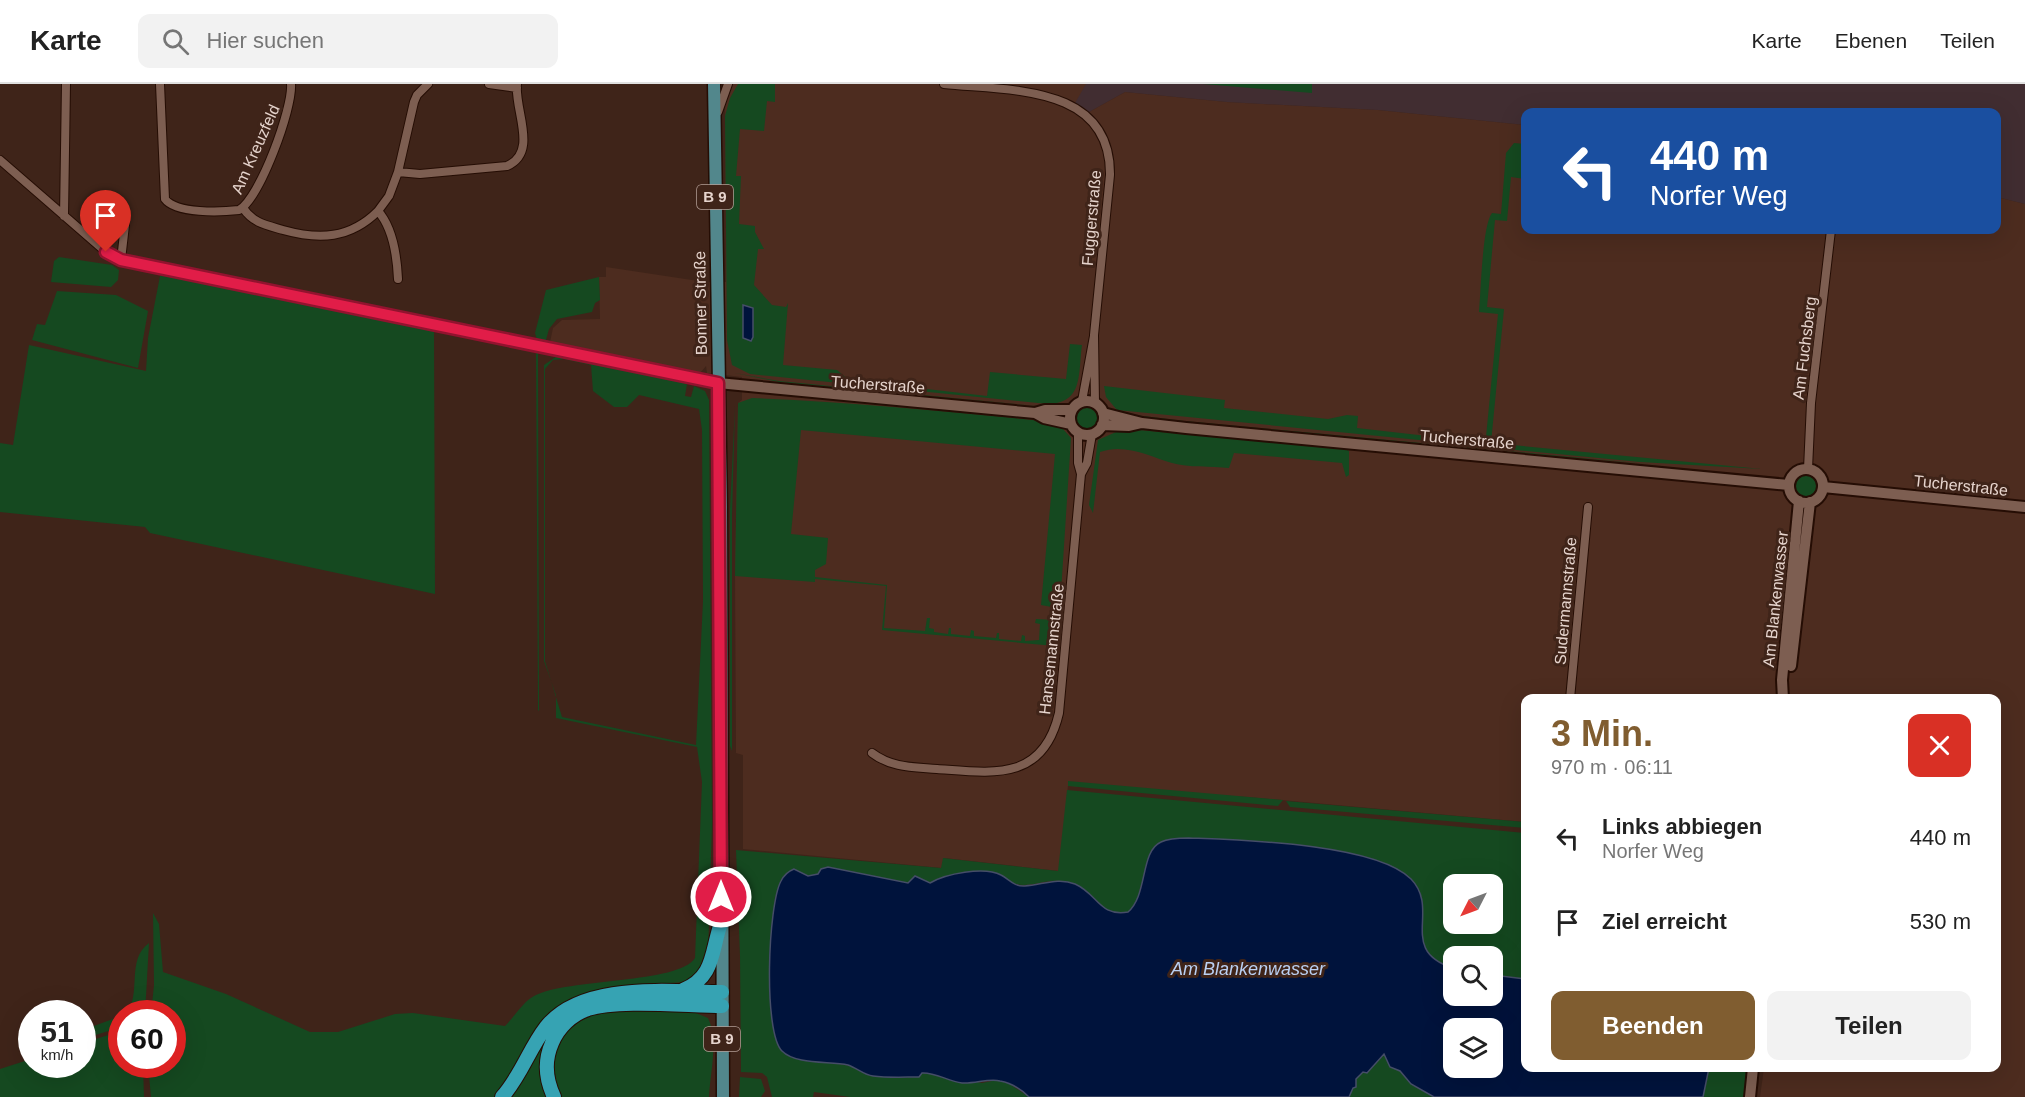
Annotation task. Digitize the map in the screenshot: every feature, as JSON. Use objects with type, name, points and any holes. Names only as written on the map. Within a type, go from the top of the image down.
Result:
[{"type":"highway","points":[[676,992],[695,984],[707,973],[721,923]]},
{"type":"highway","points":[[502,1097],[546,1027],[566,1009],[602,995],[722,992]]},
{"type":"highway","points":[[554,1097],[547,1073],[550,1047],[563,1025],[578,1014],[605,1005],[722,1006]]},
{"type":"main road","name":"Bonner Straße","points":[[714,84],[723,1097]]},
{"type":"main road","name":"Tucherstraße","points":[[718,383],[1035,413],[1045,410],[1071,410]]},
{"type":"main road","points":[[1082,401],[1095,403],[1103,413],[1102,425],[1092,434],[1074,428],[1071,410],[1082,401]]},
{"type":"main road","name":"Tucherstraße","points":[[1035,413],[1074,428]]},
{"type":"main road","name":"Tucherstraße","points":[[1103,413],[1142,423],[1789,485]]},
{"type":"main road","name":"Tucherstraße","points":[[1102,425],[1129,426],[1142,423]]},
{"type":"main road","points":[[1808,469],[1818,475],[1822,487],[1818,497],[1804,502],[1791,495],[1789,485],[1797,471],[1808,469]]},
{"type":"main road","name":"Tucherstraße","points":[[1822,487],[2025,507]]},
{"type":"main road","name":"Am Blankenwasser","points":[[1783,694],[1782,680],[1804,502]]},
{"type":"main road","points":[[1750,1097],[1753,1072]]},
{"type":"street","points":[[64,216],[66,84]]},
{"type":"street","name":"Am Kreuzfeld","points":[[160,84],[166,201],[177,208],[206,211],[243,208],[257,188],[285,121],[291,84]]},
{"type":"street","points":[[243,208],[256,222],[307,236],[345,233],[364,224],[389,196],[398,172],[414,102],[417,95],[428,84]]},
{"type":"street","points":[[398,172],[420,174],[507,166],[521,157],[523,146],[517,86],[489,84]]},
{"type":"street","points":[[714,122],[728,84]]},
{"type":"street","name":"Fuggerstraße","points":[[944,84],[982,86],[1059,98],[1085,113],[1101,134],[1109,158],[1110,175],[1094,335],[1095,403]]},
{"type":"street","points":[[0,160],[106,252],[121,260],[718,383]]},
{"type":"street","points":[[378,211],[385,220],[392,241],[398,279]]},
{"type":"street","points":[[121,260],[125,225]]},
{"type":"street","name":"Am Fuchsberg","points":[[1808,469],[1811,403],[1831,234]]},
{"type":"street","name":"Fuggerstraße","points":[[1082,401],[1090,346],[1094,335]]},
{"type":"street","name":"Hansemannstraße","points":[[872,753],[897,766],[994,773],[1023,765],[1046,745],[1057,720],[1060,705],[1081,474],[1074,428]]},
{"type":"street","name":"Hansemannstraße","points":[[1081,474],[1087,463],[1092,434]]},
{"type":"street","name":"Sudermannstraße","points":[[1570,694],[1588,507]]},
{"type":"shaded area","points":[[725,84],[1086,84],[1089,112],[1125,92],[1227,102],[1378,110],[1521,125],[1521,234],[2001,234],[2001,198],[2025,204],[2025,1097],[1760,1097],[1763,1072],[2001,1072],[2001,694],[1521,694],[1521,822],[1247,797],[1068,786],[1059,871],[944,858],[942,868],[743,849],[743,755],[736,753],[735,576],[738,403],[742,400],[742,377],[707,373],[706,366],[701,372],[696,373],[645,367],[640,361],[633,360],[628,364],[549,347],[553,328],[562,320],[600,319],[599,277],[606,277],[606,267],[705,282],[726,282]]},
{"type":"shaded area","points":[[1086,84],[2025,84],[2025,204],[2001,198],[2001,108],[1521,108],[1521,125],[1378,110],[1227,102],[1125,92],[1089,112],[1075,103]]},
{"type":"green space","points":[[738,84],[775,84],[775,102],[767,101],[764,131],[740,129],[736,176],[741,176],[739,224],[755,226],[755,232],[764,249],[758,249],[754,285],[772,305],[786,307],[788,303],[783,365],[837,370],[849,380],[987,396],[990,372],[1066,379],[1070,344],[1082,345],[1079,376],[1074,392],[1060,402],[1048,404],[750,374],[732,365],[727,340],[725,116],[730,98]]},
{"type":"green space","points":[[1203,84],[1312,84],[1312,93]]},
{"type":"green space","points":[[1514,143],[1521,144],[1521,178],[1511,177],[1507,221],[1495,220],[1487,307],[1504,309],[1491,443],[1762,469],[1640,462],[1485,447],[1498,314],[1479,312],[1482,260],[1489,220],[1492,213],[1501,214],[1506,153]]},
{"type":"green space","points":[[59,257],[112,265],[119,270],[118,280],[111,287],[51,282],[54,261]]},
{"type":"green space","points":[[161,271],[538,349],[538,711],[536,351],[434,330],[435,594],[150,533],[145,527],[0,512],[0,443],[13,445],[29,345],[146,371],[148,338]]},
{"type":"green space","points":[[599,277],[600,300],[595,303],[592,312],[557,319],[549,329],[544,347],[538,343],[535,333],[546,290]]},
{"type":"green space","points":[[57,291],[116,295],[148,311],[138,368],[32,340],[37,324],[45,325]]},
{"type":"green space","points":[[560,354],[661,376],[687,384],[685,396],[691,397],[694,386],[705,391],[709,400],[712,824],[708,955],[694,978],[684,982],[604,988],[580,996],[494,1097],[151,1097],[149,1078],[186,1078],[186,1000],[152,1000],[153,913],[159,924],[163,972],[226,994],[310,1032],[338,1032],[395,1014],[413,1013],[505,1026],[530,998],[550,990],[646,977],[685,966],[695,958],[702,782],[697,747],[556,718],[556,697],[562,717],[696,745],[703,601],[702,430],[699,409],[639,395],[627,407],[614,407],[593,391],[591,365],[564,359],[553,360],[545,369],[545,661],[551,681],[544,661],[544,365]]},
{"type":"green space","points":[[735,373],[779,381],[1056,408],[779,382]]},
{"type":"green space","points":[[1104,386],[1225,400],[1224,408],[1328,419],[1347,415],[1358,416],[1357,428],[1480,442],[1480,446],[1117,410],[1106,397]]},
{"type":"green space","points":[[752,398],[866,405],[1055,422],[1055,426],[1063,429],[1071,438],[1061,592],[1056,592],[1056,598],[1060,599],[1057,608],[1041,605],[1055,454],[801,430],[791,534],[828,538],[826,564],[815,570],[815,577],[887,585],[884,628],[925,631],[927,618],[930,618],[929,628],[934,629],[934,632],[948,634],[951,628],[951,634],[970,636],[971,630],[974,631],[974,636],[996,638],[999,633],[999,639],[1021,641],[1022,635],[1025,636],[1025,641],[1039,640],[1040,624],[1035,623],[1036,619],[1054,620],[1057,623],[1055,646],[882,630],[886,586],[815,579],[815,582],[735,576],[738,403]]},
{"type":"green space","points":[[735,406],[732,517],[732,751],[730,746],[730,508]]},
{"type":"green space","points":[[1083,407],[1091,407],[1098,414],[1098,422],[1091,429],[1083,429],[1076,422],[1076,414]]},
{"type":"green space","points":[[1118,413],[1670,466],[1295,433],[1167,420]]},
{"type":"green space","points":[[1116,428],[1344,448],[1349,451],[1349,475],[1346,477],[1342,463],[1234,453],[1229,468],[1193,466],[1179,465],[1128,450],[1109,450],[1100,452],[1093,513],[1089,505],[1098,440],[1116,432]]},
{"type":"green space","points":[[1806,474],[1815,477],[1818,486],[1815,495],[1806,498],[1797,495],[1794,486],[1797,477]]},
{"type":"green space","points":[[1068,781],[1283,800],[1278,806],[1068,786]]},
{"type":"green space","points":[[1067,790],[1521,833],[1521,979],[1503,978],[1503,946],[1443,946],[1443,964],[1440,963],[1426,949],[1422,941],[1422,897],[1269,842],[1189,838],[1169,840],[1141,884],[1136,905],[1128,912],[1119,914],[1108,912],[1085,891],[1062,881],[1023,885],[1008,881],[1001,875],[937,879],[930,883],[908,883],[828,868],[818,874],[808,876],[775,897],[770,1000],[826,1062],[851,1066],[863,1073],[929,1072],[982,1083],[997,1080],[1008,1083],[1029,1097],[850,1097],[814,1092],[813,1097],[772,1097],[767,1077],[762,1073],[741,1072],[736,850],[941,868],[943,858],[1058,871]]},
{"type":"green space","points":[[1286,801],[1521,822],[1521,828],[1290,807]]},
{"type":"green space","points":[[149,943],[146,1000],[132,1000],[136,968],[142,950]]},
{"type":"green space","points":[[612,998],[700,998],[700,1001],[606,1001]]},
{"type":"green space","points":[[601,1004],[552,1034],[550,1097],[507,1097],[550,1029]]},
{"type":"green space","points":[[607,1010],[691,1011],[708,1018],[713,1036],[709,1097],[560,1097],[552,1070],[555,1047],[568,1030],[586,1018]]},
{"type":"green space","points":[[108,1021],[108,1031],[96,1035],[96,1025]]},
{"type":"green space","points":[[108,1035],[108,1078],[143,1078],[144,1097],[0,1097],[0,1069],[18,1063],[18,1078],[96,1078],[96,1039]]},
{"type":"green space","points":[[1384,1054],[1388,1057],[1390,1067],[1400,1071],[1411,1084],[1434,1097],[1349,1097],[1356,1079],[1363,1072],[1367,1073]]},
{"type":"green space","points":[[1708,1072],[1749,1072],[1746,1097],[1703,1097]]},
{"type":"green space","points":[[740,1077],[761,1079],[765,1091],[761,1097],[739,1097]]},
{"type":"water","points":[[743,305],[753,308],[751,341],[743,338]]},
{"type":"water","name":"Am Blankenwasser","points":[[1186,838],[1272,842],[1338,851],[1393,867],[1411,879],[1419,891],[1422,903],[1423,940],[1427,951],[1443,963],[1443,1006],[1503,1006],[1503,976],[1521,978],[1521,1072],[1708,1072],[1703,1097],[1434,1097],[1411,1084],[1400,1071],[1390,1067],[1384,1054],[1367,1073],[1363,1072],[1356,1079],[1356,1087],[1353,1088],[1349,1097],[1029,1097],[1012,1085],[996,1080],[962,1083],[927,1073],[922,1073],[919,1077],[879,1077],[848,1065],[796,1059],[782,1051],[776,1039],[772,1020],[771,940],[777,894],[781,881],[792,870],[808,876],[818,874],[821,869],[828,867],[908,883],[915,876],[930,883],[955,874],[975,871],[994,872],[1021,886],[1056,881],[1069,882],[1083,888],[1105,908],[1118,913],[1128,912],[1134,904],[1139,895],[1150,854],[1154,847],[1167,840]]},
{"type":"route","points":[[106,252],[121,260],[718,383],[721,506],[721,897]]}]
